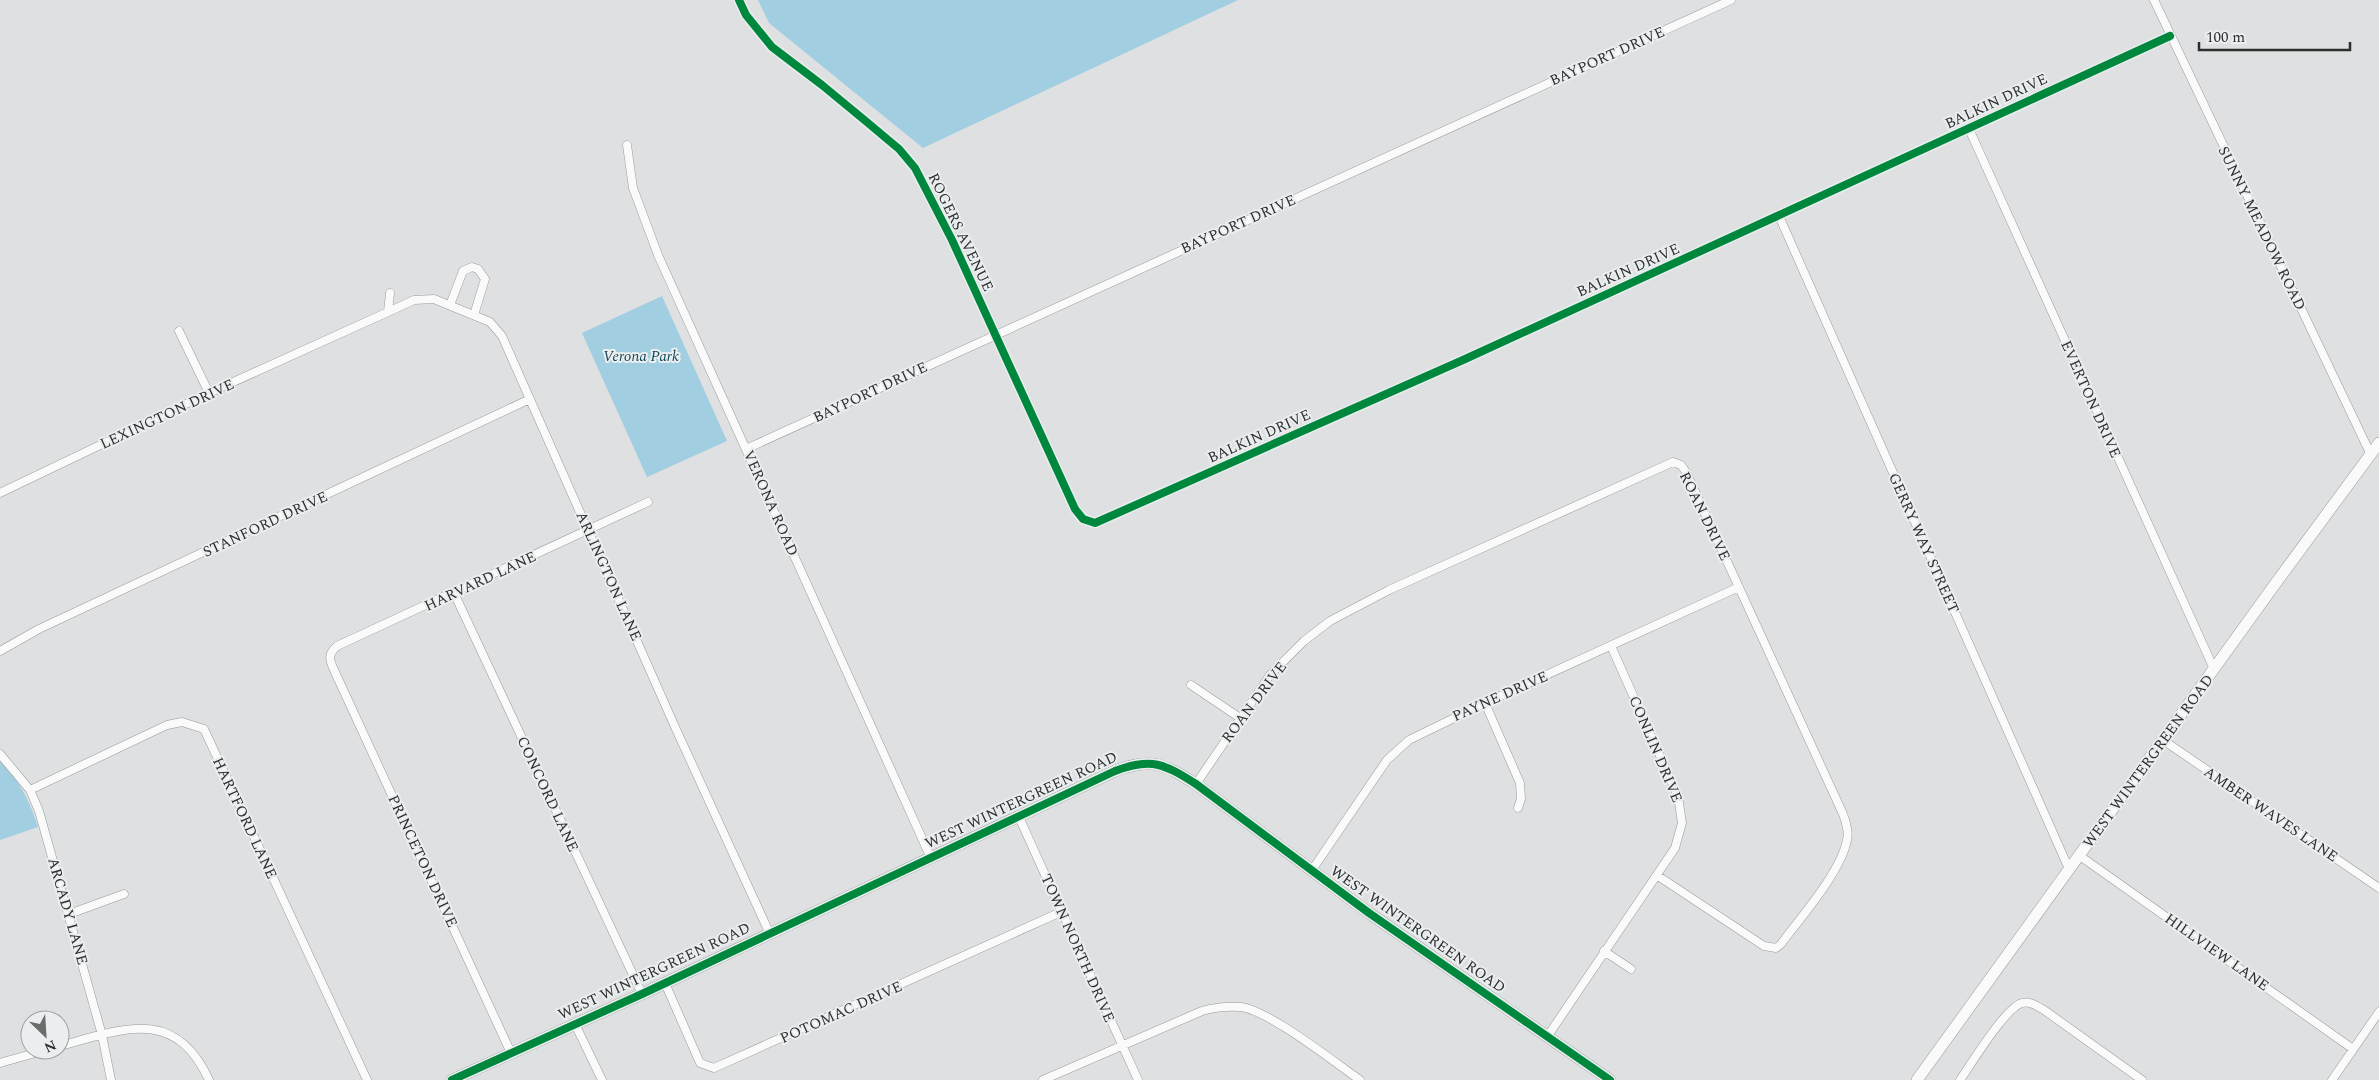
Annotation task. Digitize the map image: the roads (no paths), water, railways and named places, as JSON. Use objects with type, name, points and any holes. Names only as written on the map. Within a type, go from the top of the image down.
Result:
[{"type":"street","name":"ROGERS AVENUE","points":[[739,0],[746,15],[772,47],[868,123],[899,150],[915,168],[952,240],[994,335],[1076,509],[1084,519],[1095,523]]},
{"type":"street","name":"BAYPORT DRIVE","points":[[746,449],[1731,0]]},
{"type":"street","name":"SUNNY MEADOW ROAD","points":[[2154,0],[2370,455]]},
{"type":"street","name":"BALKIN DRIVE","points":[[1095,523],[1779,216],[2170,36]]},
{"type":"street","name":"EVERTON DRIVE","points":[[1969,128],[2214,669]]},
{"type":"street","name":"VERONA ROAD","points":[[627,145],[633,188],[658,255],[930,856]]},
{"type":"street","name":"GERRY WAY STREET","points":[[1779,216],[2070,869]]},
{"type":"street","points":[[450,305],[463,271],[472,267],[478,269],[485,279],[474,315]]},
{"type":"street","points":[[388,312],[390,293]]},
{"type":"street","name":"ARLINGTON LANE","points":[[335,336],[414,300],[425,298],[450,305],[490,322],[502,336],[769,932]]},
{"type":"street","points":[[179,330],[209,393]]},
{"type":"street","name":"LEXINGTON DRIVE","points":[[0,493],[209,393],[335,336]]},
{"type":"street","name":"STANFORD DRIVE","points":[[0,651],[39,629],[530,399]]},
{"type":"street","name":"WEST WINTERGREEN ROAD","points":[[1917,1080],[2379,443]]},
{"type":"street","name":"ROAN DRIVE","points":[[1196,784],[1270,675],[1304,641],[1330,621],[1389,590],[1673,462],[1681,464],[1686,472],[1843,814],[1848,838],[1844,851],[1819,893],[1776,948],[1764,946],[1658,876]]},
{"type":"street","name":"HARVARD LANE","points":[[334,670],[330,660],[331,652],[338,646],[648,502]]},
{"type":"street","name":"PAYNE DRIVE","points":[[1312,870],[1387,760],[1398,749],[1419,734],[1739,587]]},
{"type":"street","name":"CONCORD LANE","points":[[454,593],[642,994]]},
{"type":"street","name":"CONLIN DRIVE","points":[[1547,1037],[1604,951],[1658,876],[1680,836],[1682,810],[1678,796],[1611,646]]},
{"type":"street","name":"PRINCETON DRIVE","points":[[334,670],[511,1053]]},
{"type":"street","points":[[1191,684],[1240,718]]},
{"type":"street","points":[[1484,703],[1520,783],[1521,799],[1518,808]]},
{"type":"street","name":"HARTFORD LANE","points":[[30,790],[167,726],[182,722],[204,729],[366,1080]]},
{"type":"street","name":"AMBER WAVES LANE","points":[[2163,740],[2379,888]]},
{"type":"street","name":"ARCADY LANE","points":[[0,754],[30,790],[39,811],[102,1035],[111,1080]]},
{"type":"street","name":"WEST WINTERGREEN ROAD","points":[[452,1080],[642,994],[1018,815],[1136,763],[1151,762],[1196,784],[1369,912],[1610,1080]]},
{"type":"street","name":"TOWN NORTH DRIVE","points":[[1018,815],[1138,1080]]},
{"type":"street","name":"HILLVIEW LANE","points":[[2080,856],[2353,1049]]},
{"type":"street","points":[[69,914],[124,894]]},
{"type":"street","name":"POTOMAC DRIVE","points":[[665,983],[700,1063],[714,1068],[1061,912]]},
{"type":"street","points":[[1604,951],[1631,969]]},
{"type":"street","points":[[1960,1080],[2011,1008],[2021,1003],[2033,1003],[2142,1080]]},
{"type":"street","points":[[1043,1080],[1202,1011],[1222,1007],[1241,1008],[1257,1012],[1360,1080]]},
{"type":"street","points":[[2332,1080],[2379,1012]]},
{"type":"street","points":[[575,1024],[602,1080]]},
{"type":"street","points":[[70,1043],[136,1029],[165,1032],[178,1038],[192,1050],[209,1080]]},
{"type":"street","points":[[0,1062],[20,1057]]},
{"type":"park label","name":"Verona Park","points":[[641,356]]}]
